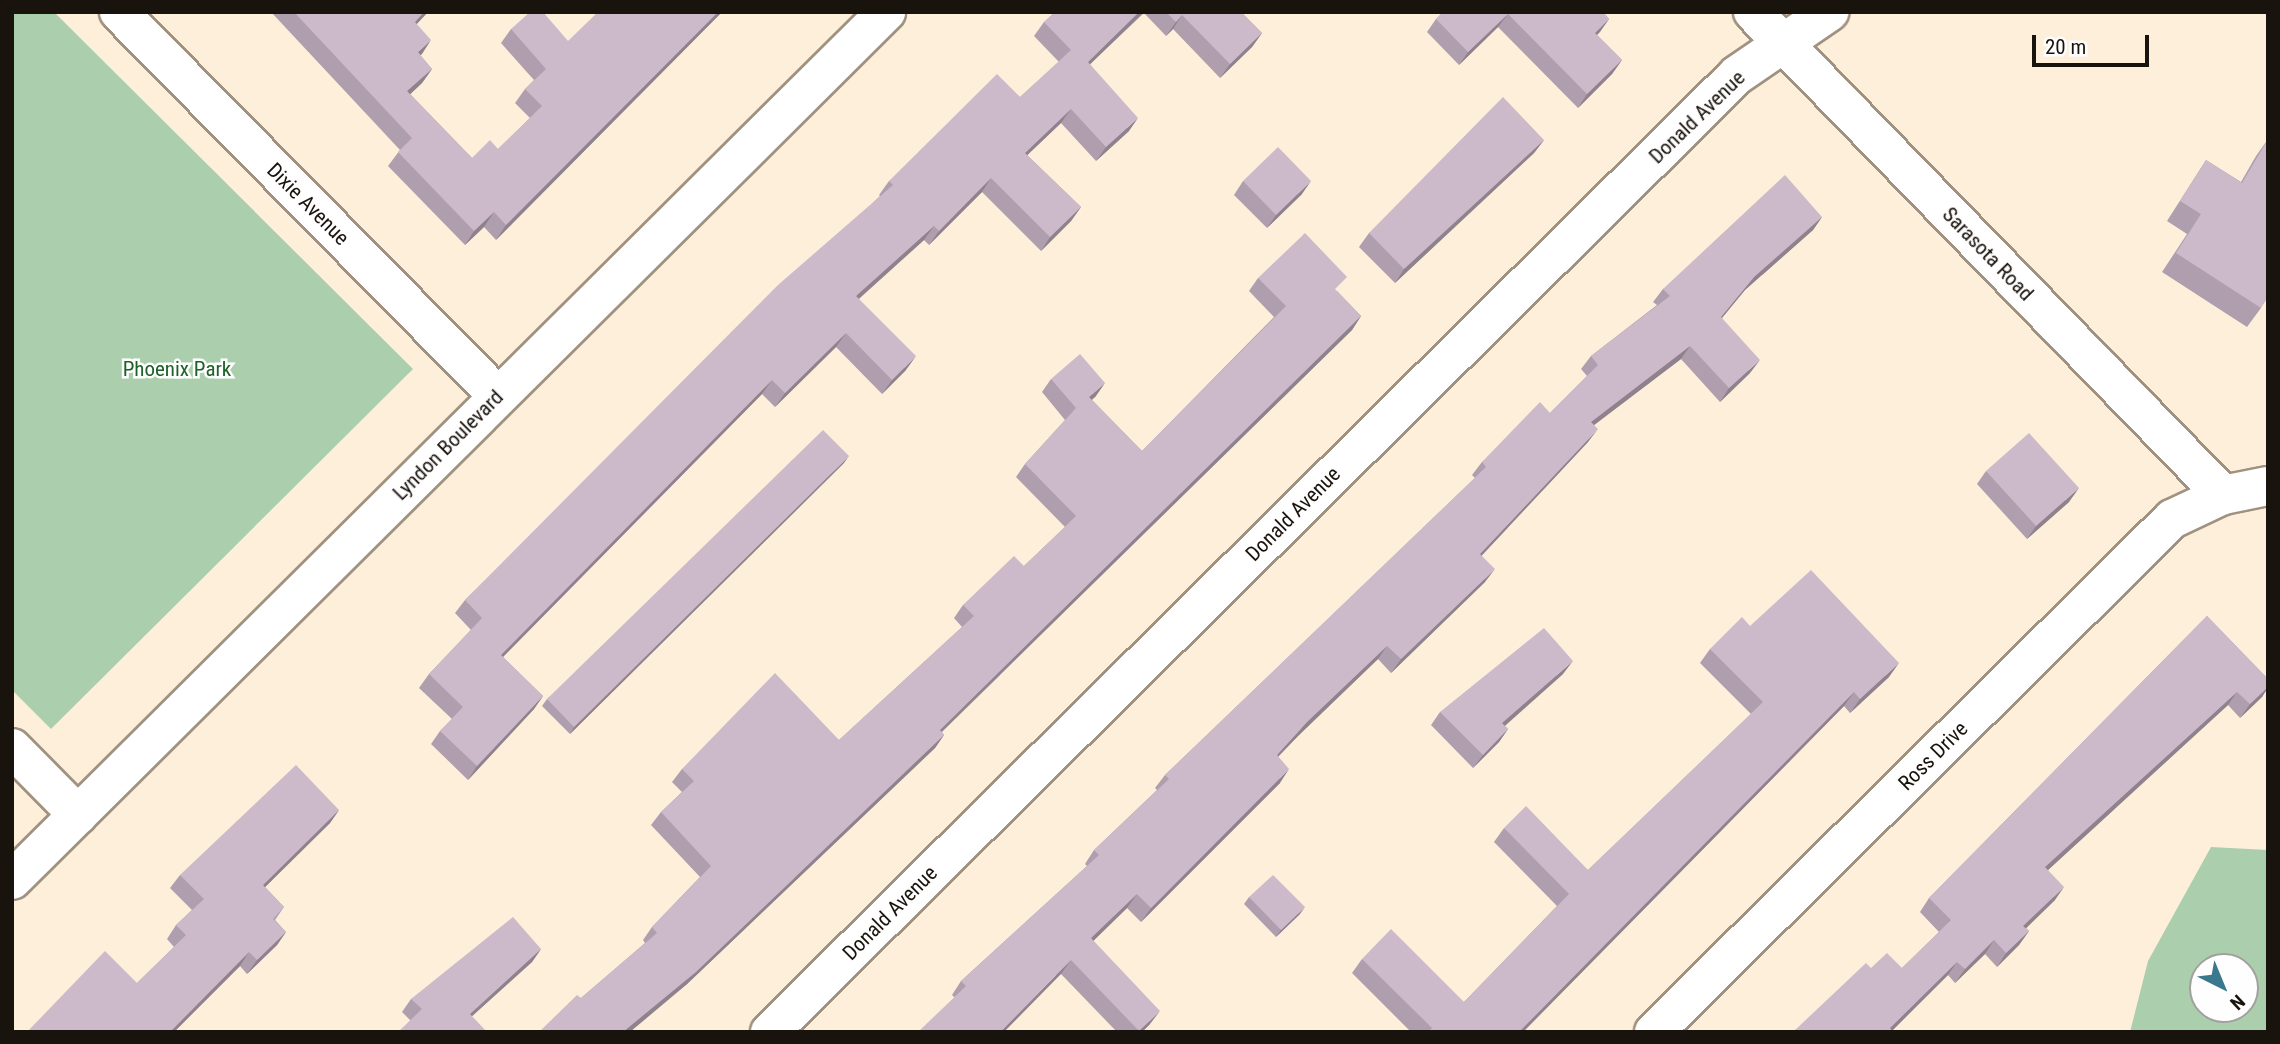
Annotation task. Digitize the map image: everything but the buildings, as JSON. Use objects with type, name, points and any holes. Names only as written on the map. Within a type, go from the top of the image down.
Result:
[{"type":"street","name":"Dixie Avenue","points":[[119,12],[497,395]]},
{"type":"street","name":"Lyndon Boulevard","points":[[12,880],[497,395],[886,12]]},
{"type":"street","name":"Sarasota Road","points":[[1753,12],[2223,495]]},
{"type":"street","name":"Donald Avenue","points":[[770,1032],[1737,75],[1785,45],[1829,12]]},
{"type":"street","name":"Ross Drive","points":[[1654,1032],[2172,519],[2223,495],[2268,486]]},
{"type":"street","points":[[12,748],[78,816]]},
{"type":"green space","name":"Phoenix Park","points":[[12,12],[54,12],[413,369],[51,729],[12,690]]},
{"type":"green space","points":[[2211,847],[2268,850],[2268,1032],[2130,1032],[2148,961]]}]
